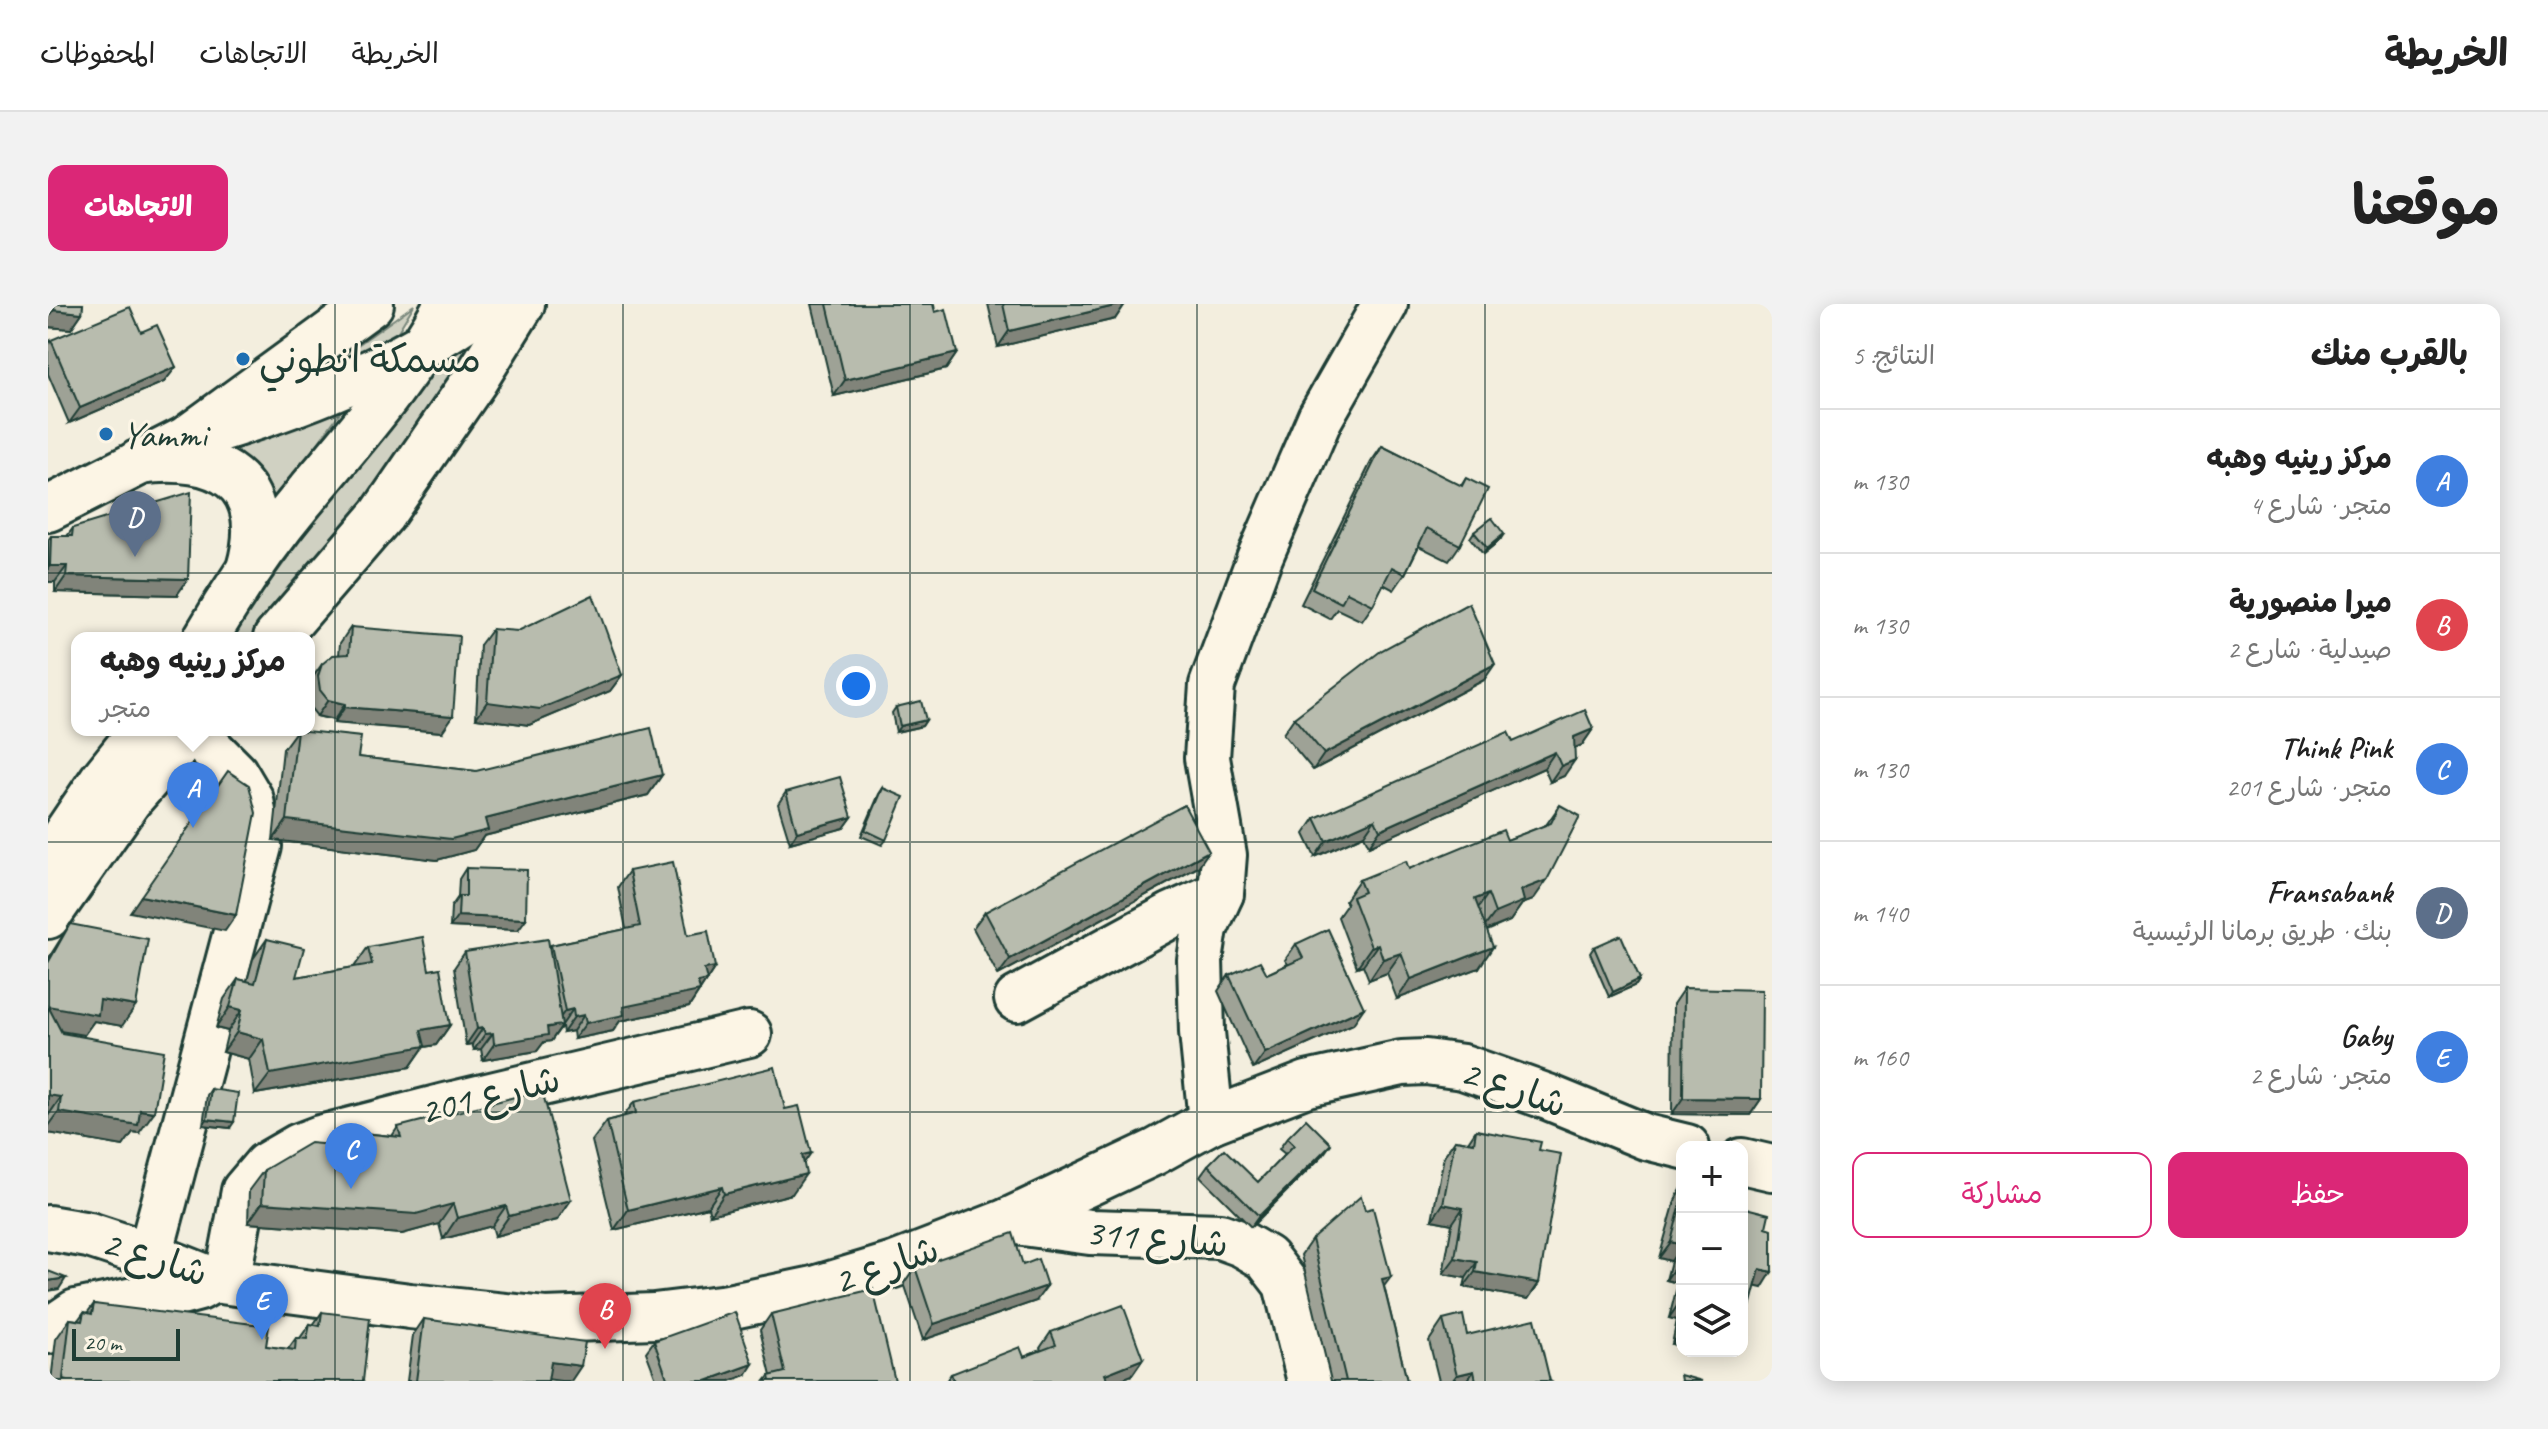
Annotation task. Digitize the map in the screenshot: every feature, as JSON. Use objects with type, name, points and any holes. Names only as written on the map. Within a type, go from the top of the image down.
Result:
[{"type":"street","points":[[186,439],[371,304]]},
{"type":"street","points":[[210,632],[249,569],[299,503],[373,416],[424,345],[447,304]]},
{"type":"street","points":[[48,509],[186,439],[292,404],[424,345],[486,304]]},
{"type":"street","points":[[281,632],[382,515],[475,380],[522,304]]},
{"type":"street","points":[[1211,1121],[1202,1032],[1200,960],[1205,928],[1221,893],[1224,855],[1207,758],[1212,685],[1259,559],[1320,418],[1385,304]]},
{"type":"street","points":[[139,462],[197,460],[225,471],[240,484],[252,510],[255,526],[256,539],[249,569]]},
{"type":"street","points":[[48,916],[116,790],[139,736]]},
{"type":"street","points":[[48,860],[116,790],[184,736]]},
{"type":"street","points":[[150,1255],[259,846],[251,800],[235,773],[198,736]]},
{"type":"street","points":[[1017,999],[1172,915],[1221,893]]},
{"type":"street","name":"شارع 201","points":[[220,1280],[244,1191],[266,1165],[299,1146],[445,1106],[749,1034]]},
{"type":"street","name":"شارع 2","points":[[48,1228],[89,1235],[220,1280],[410,1306],[545,1320],[654,1316],[728,1307],[814,1289],[894,1265],[1008,1221],[1155,1152],[1211,1121],[1307,1084],[1371,1069],[1426,1062],[1463,1067],[1502,1079],[1646,1137],[1676,1144]]},
{"type":"street","points":[[1748,1162],[1772,1168]]},
{"type":"street","name":"شارع 311","points":[[1008,1221],[1090,1232],[1220,1236],[1242,1244],[1266,1258],[1286,1284],[1310,1381]]},
{"type":"street","points":[[48,1331],[76,1312],[173,1295],[220,1280]]},
{"type":"shaded area","points":[[513,304],[518,304],[266,632],[236,632],[248,612],[422,374]]},
{"type":"shaded area","points":[[414,305],[394,338],[293,391]]},
{"type":"shaded area","points":[[348,401],[269,512],[225,454]]},
{"type":"building","points":[[55,304],[83,304],[82,313],[54,310]]},
{"type":"building","points":[[827,304],[933,304],[935,312],[946,309],[957,353],[845,380]]},
{"type":"building","points":[[1003,304],[1123,304],[1009,331]]},
{"type":"building","points":[[130,307],[141,332],[157,325],[176,367],[80,408],[51,340]]},
{"type":"building","points":[[1382,446],[1462,486],[1466,478],[1488,489],[1460,545],[1427,528],[1405,574],[1392,567],[1373,605],[1347,592],[1341,603],[1312,588]]},
{"type":"building","points":[[191,492],[188,579],[66,576],[67,566],[50,566],[51,536],[72,536],[73,528]]},
{"type":"building","points":[[1492,518],[1504,534],[1487,548],[1474,532]]},
{"type":"building","points":[[593,595],[622,675],[540,709],[487,702],[492,629],[518,631]]},
{"type":"building","points":[[1469,603],[1495,664],[1324,754],[1294,718],[1382,650]]},
{"type":"building","points":[[351,627],[459,636],[453,716],[345,707],[345,704],[328,700],[320,690],[318,676],[322,664],[333,655],[349,654]]},
{"type":"building","points":[[921,701],[926,720],[900,726],[896,707]]},
{"type":"building","points":[[1585,710],[1593,729],[1574,737],[1575,760],[1561,766],[1555,752],[1380,830],[1375,819],[1326,841],[1315,818],[1508,732],[1513,742]]},
{"type":"building","points":[[651,728],[662,775],[485,819],[488,830],[451,839],[287,820],[296,736],[315,736],[315,732],[361,737],[358,757],[476,771]]},
{"type":"building","points":[[228,771],[249,785],[256,813],[236,915],[141,896]]},
{"type":"building","points":[[840,777],[852,817],[797,832],[786,792]]},
{"type":"building","points":[[883,788],[904,797],[886,840],[865,830]]},
{"type":"building","points":[[1184,805],[1209,851],[1010,959],[985,912]]},
{"type":"building","points":[[1560,805],[1580,816],[1547,880],[1521,890],[1524,901],[1495,913],[1488,894],[1475,899],[1493,947],[1411,979],[1401,953],[1383,959],[1378,944],[1371,947],[1352,897],[1364,892],[1359,880],[1406,861],[1409,869],[1503,830],[1507,840],[1551,823]]},
{"type":"building","points":[[673,862],[688,935],[708,931],[715,967],[704,969],[707,980],[698,982],[700,991],[623,1007],[624,1015],[586,1023],[584,1015],[574,1017],[573,1009],[565,1011],[551,945],[640,926],[629,871]]},
{"type":"building","points":[[466,868],[527,870],[526,919],[458,916],[459,896],[466,896]]},
{"type":"building","points":[[70,924],[148,939],[136,1006],[100,1000],[98,1015],[48,1006],[48,963]]},
{"type":"building","points":[[1328,929],[1364,1008],[1265,1053],[1229,975],[1260,961],[1267,974],[1303,958],[1296,944]]},
{"type":"building","points":[[1621,935],[1640,979],[1613,992],[1594,947]]},
{"type":"building","points":[[423,937],[429,970],[440,968],[450,1025],[421,1030],[425,1046],[270,1074],[263,1039],[237,1032],[242,1010],[230,1007],[238,979],[255,983],[267,939],[304,948],[296,977],[372,964],[368,947]]},
{"type":"building","points":[[548,939],[562,1025],[547,1027],[548,1035],[494,1044],[493,1033],[485,1034],[483,1028],[477,1029],[465,952]]},
{"type":"building","points":[[1684,988],[1762,990],[1761,1099],[1683,1098]]},
{"type":"building","points":[[48,1006],[62,1033],[164,1051],[154,1112],[140,1110],[138,1125],[59,1112],[61,1097],[48,1095]]},
{"type":"building","points":[[775,1067],[785,1109],[799,1106],[811,1153],[802,1155],[806,1174],[724,1194],[722,1187],[628,1210],[607,1121],[636,1113],[634,1102]]},
{"type":"building","points":[[211,1089],[238,1093],[234,1122],[207,1119]]},
{"type":"building","points":[[542,1090],[571,1200],[509,1216],[506,1206],[457,1218],[453,1204],[416,1214],[262,1203],[264,1170],[310,1143],[343,1146],[344,1131],[401,1137],[398,1127]]},
{"type":"building","points":[[1306,1119],[1331,1144],[1259,1216],[1208,1165],[1224,1149],[1258,1182],[1294,1145],[1287,1138]]},
{"type":"building","points":[[1476,1130],[1541,1142],[1539,1150],[1561,1154],[1539,1283],[1475,1272],[1477,1262],[1455,1258],[1463,1208],[1443,1204],[1455,1140],[1474,1143]]},
{"type":"building","points":[[1361,1196],[1365,1210],[1373,1208],[1391,1277],[1382,1279],[1407,1381],[1346,1381],[1312,1239]]},
{"type":"building","points":[[1748,1209],[1769,1214],[1766,1227],[1772,1229],[1772,1272],[1760,1269],[1748,1315]]},
{"type":"building","points":[[1676,1222],[1676,1243],[1671,1242]]},
{"type":"building","points":[[1013,1233],[1023,1265],[1038,1259],[1047,1286],[934,1324],[915,1267]]},
{"type":"building","points":[[48,1271],[66,1278],[48,1281]]},
{"type":"building","points":[[873,1289],[895,1381],[770,1381],[769,1376],[785,1372],[771,1314]]},
{"type":"building","points":[[94,1304],[269,1326],[266,1346],[295,1350],[296,1338],[307,1339],[310,1324],[320,1326],[322,1312],[370,1318],[363,1381],[63,1379],[70,1319],[82,1321],[84,1312],[92,1314]]},
{"type":"building","points":[[1123,1305],[1143,1359],[1105,1374],[1108,1381],[954,1381],[951,1374],[1020,1347],[1024,1357],[1056,1345],[1051,1332]]},
{"type":"building","points":[[735,1312],[753,1364],[706,1381],[668,1381],[654,1341]]},
{"type":"building","points":[[1463,1315],[1467,1335],[1535,1319],[1550,1381],[1476,1381],[1474,1371],[1457,1375],[1443,1320]]},
{"type":"building","points":[[424,1319],[585,1342],[581,1366],[551,1362],[548,1381],[416,1381]]},
{"type":"building","points":[[1680,1375],[1702,1381],[1681,1381]]},
{"type":"place","name":"مسمكة انطوني","points":[[243,359]]},
{"type":"place","name":"Yammi","points":[[106,434]]},
{"type":"place","name":"Fransabank","points":[[135,557]]},
{"type":"place","name":"مركز رينيه وهبه","points":[[193,828]]},
{"type":"place","name":"Think Pink","points":[[351,1189]]},
{"type":"place","name":"Gaby","points":[[262,1340]]},
{"type":"place","name":"ميرا منصورية","points":[[605,1349]]}]
